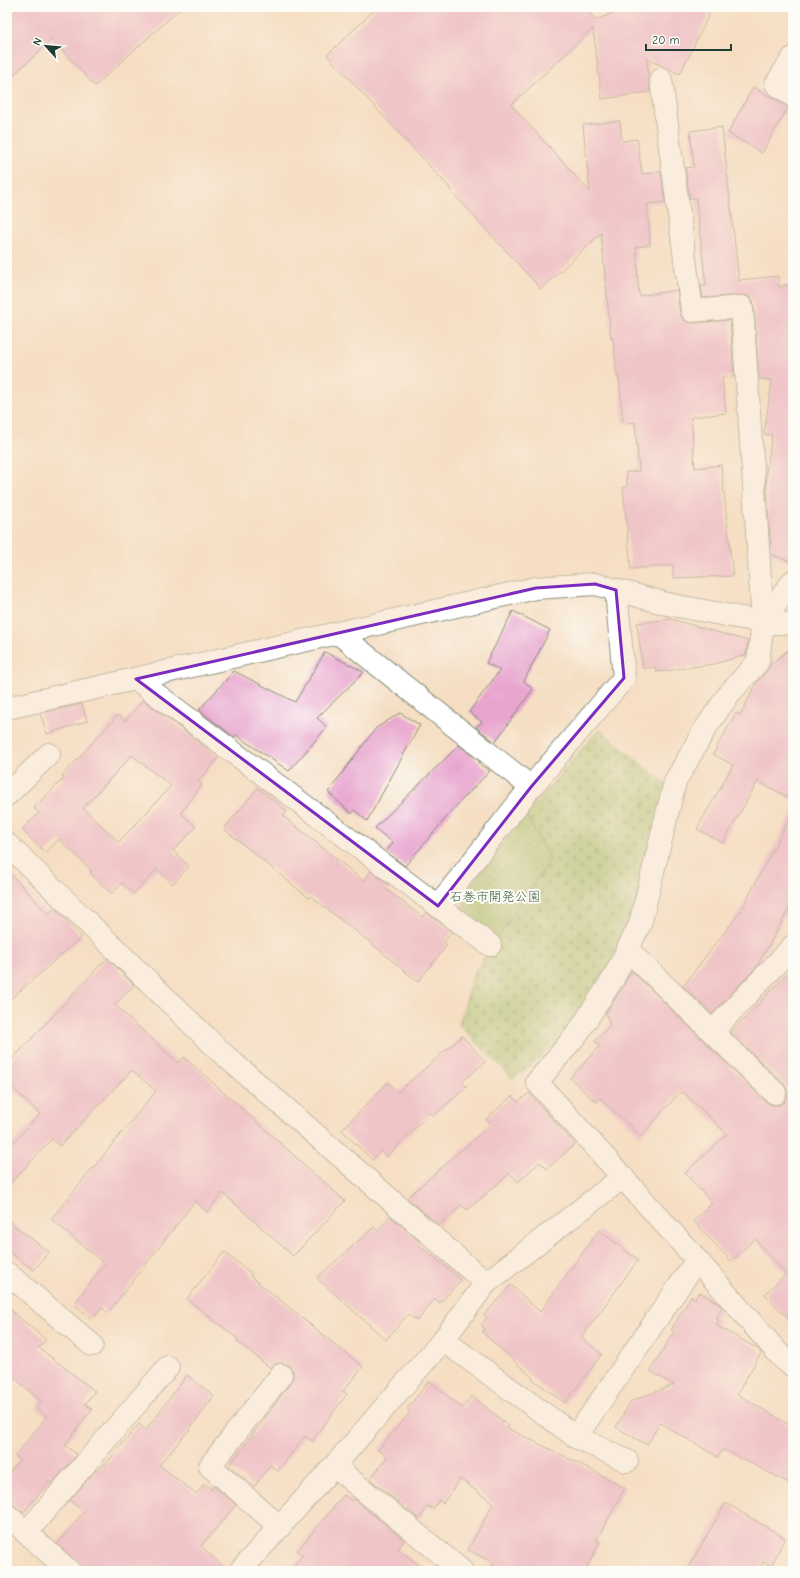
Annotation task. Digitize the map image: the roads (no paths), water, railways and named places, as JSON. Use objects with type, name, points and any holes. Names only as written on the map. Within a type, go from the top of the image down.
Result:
[{"type":"street","points":[[793,58],[776,84],[793,96]]},
{"type":"street","points":[[661,80],[692,311],[742,307],[763,622],[758,662],[725,700],[705,729],[675,782],[640,924],[628,950],[613,979],[577,1034],[537,1082],[697,1260],[785,1361],[793,1366]]},
{"type":"street","points":[[763,622],[793,581]]},
{"type":"street","points":[[7,708],[536,588],[595,584],[667,604],[763,622],[793,624]]},
{"type":"street","points":[[438,906],[531,787],[624,678],[616,590]]},
{"type":"street","points":[[338,633],[531,787]]},
{"type":"street","points":[[136,679],[490,945]]},
{"type":"street","points":[[7,795],[49,754]]},
{"type":"street","points":[[7,844],[222,1053],[486,1283]]},
{"type":"street","points":[[713,1031],[793,946]]},
{"type":"street","points":[[628,950],[713,1031],[775,1093]]},
{"type":"street","points":[[240,1571],[334,1466],[443,1340],[486,1283],[623,1177]]},
{"type":"street","points":[[576,1437],[697,1260]]},
{"type":"street","points":[[7,1272],[92,1345]]},
{"type":"street","points":[[443,1340],[576,1437],[627,1462]]},
{"type":"street","points":[[26,1533],[168,1367]]},
{"type":"street","points":[[280,1527],[210,1466],[281,1375]]},
{"type":"street","points":[[334,1466],[462,1571]]},
{"type":"street","points":[[7,1515],[69,1571]]},
{"type":"park label","name":"石巻市開発公園","points":[[495,896]]}]
